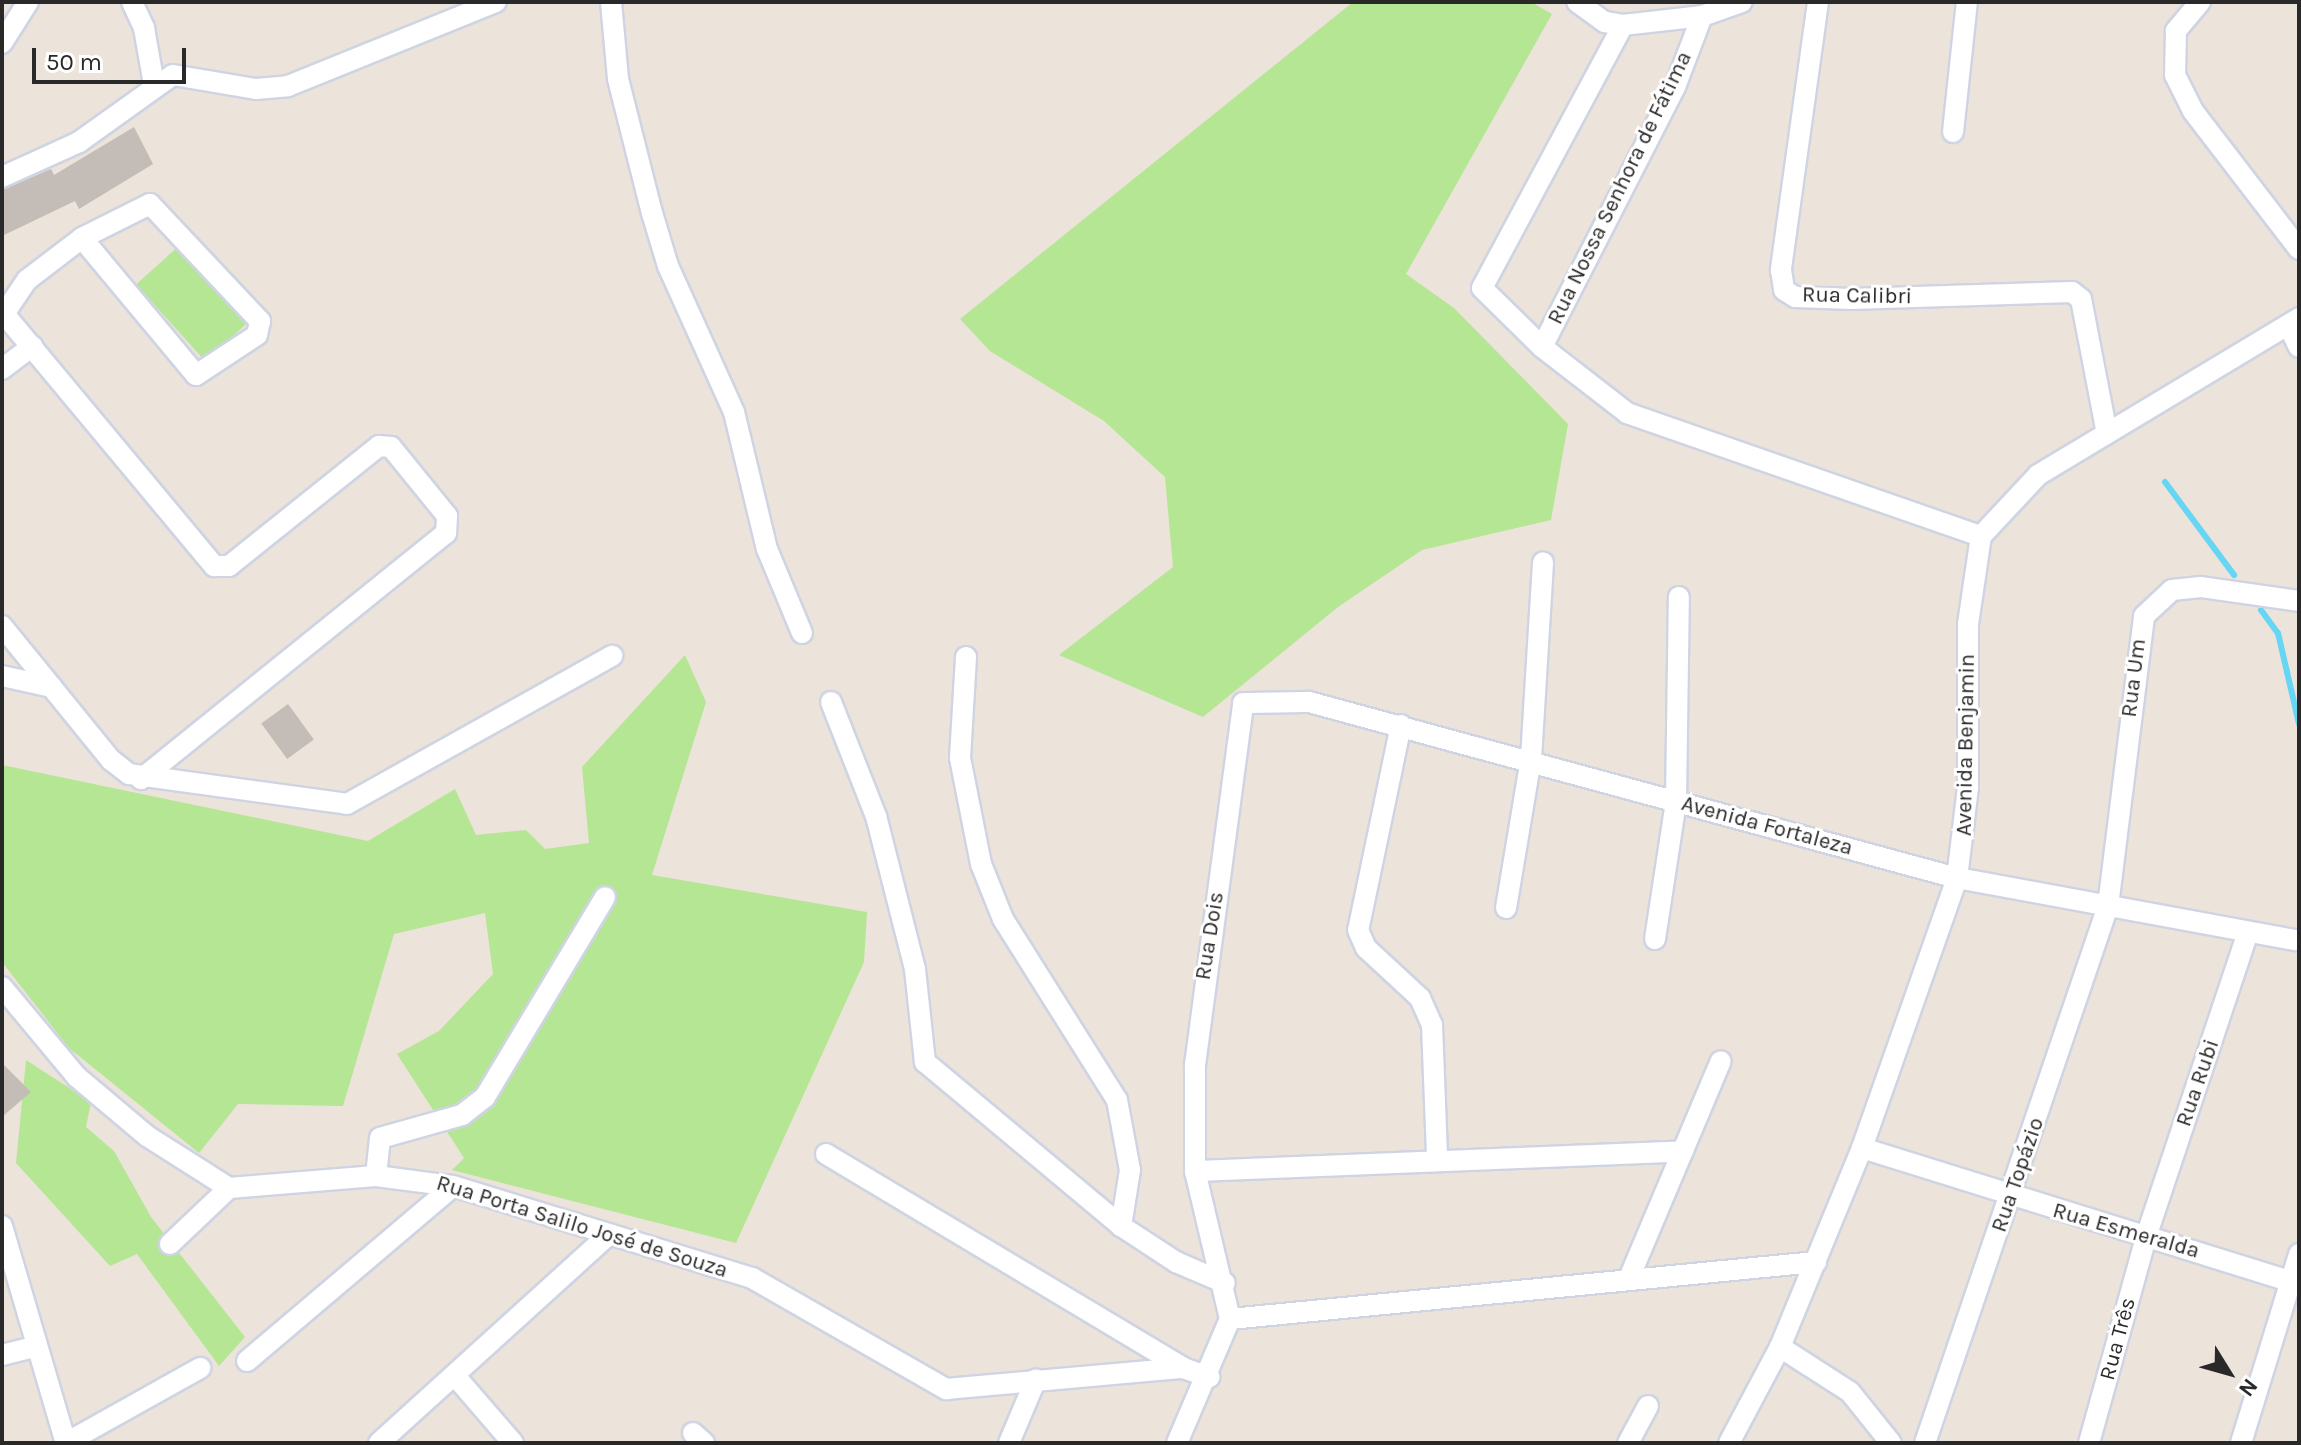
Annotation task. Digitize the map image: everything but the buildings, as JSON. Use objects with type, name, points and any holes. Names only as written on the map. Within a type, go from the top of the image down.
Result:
[{"type":"street","points":[[2,43],[28,2]]},
{"type":"street","points":[[132,2],[144,28],[154,85]]},
{"type":"street","points":[[2,177],[79,142],[154,85],[173,75],[256,89],[288,86],[496,2]]},
{"type":"street","points":[[611,2],[618,79],[660,240],[734,412],[767,549],[802,633]]},
{"type":"street","points":[[1542,347],[1482,288],[1611,16],[1577,2]]},
{"type":"street","points":[[1702,16],[1742,2]]},
{"type":"street","name":"Rua Calibri","points":[[1818,2],[1781,270],[1784,290],[1795,297],[1852,299],[2077,295],[2106,429]]},
{"type":"street","points":[[1953,132],[1967,2]]},
{"type":"street","points":[[2200,2],[2176,31],[2175,75],[2193,111],[2299,249]]},
{"type":"street","name":"Rua Nossa Senhora de Fátima","points":[[1611,16],[1702,16],[1675,87],[1542,347],[1627,413],[1981,536]]},
{"type":"street","points":[[82,238],[196,375],[257,335],[260,321],[157,207],[140,206],[82,238],[27,280],[3,316],[32,346],[214,566],[229,566],[379,446],[391,447],[447,516],[446,533],[141,779]]},
{"type":"street","points":[[1981,536],[2038,475],[2106,429],[2294,322],[2299,347]]},
{"type":"street","points":[[2,369],[32,346]]},
{"type":"street","name":"Avenida Benjamin","points":[[1729,1443],[1780,1347],[1816,1262],[1862,1148],[1957,878],[1968,787],[1969,609],[1981,536]]},
{"type":"street","points":[[1506,908],[1531,759],[1543,562]]},
{"type":"street","name":"Rua Um","points":[[2108,906],[2144,616],[2172,590],[2299,601]]},
{"type":"street","points":[[1655,939],[1676,802],[1679,597]]},
{"type":"street","points":[[2,626],[111,760],[141,779],[347,804],[612,656]]},
{"type":"street","points":[[966,657],[960,758],[981,864],[1003,919],[1117,1100],[1130,1170],[1121,1226]]},
{"type":"street","points":[[2,676],[52,687]]},
{"type":"street","points":[[831,702],[876,816],[915,969],[925,1062],[1121,1226],[1176,1262],[1225,1283]]},
{"type":"street","name":"Avenida Fortaleza","points":[[1243,703],[1309,702],[1531,759],[1676,802],[1957,878],[2296,940]]},
{"type":"street","name":"Rua Dois","points":[[1230,1319],[1225,1283],[1195,1171],[1204,969],[1243,703]]},
{"type":"street","points":[[1401,725],[1358,930],[1366,948],[1420,998],[1432,1025],[1437,1157]]},
{"type":"street","points":[[376,1176],[380,1138],[462,1115],[485,1097],[605,897]]},
{"type":"street","name":"Rua Topázio","points":[[1925,1443],[2108,906]]},
{"type":"street","name":"Rua Rubi","points":[[2147,1234],[2248,933]]},
{"type":"street","points":[[2,987],[77,1077],[147,1136],[229,1188],[170,1244]]},
{"type":"street","points":[[1630,1276],[1721,1061]]},
{"type":"street","name":"Rua Esmeralda","points":[[1862,1148],[2011,1198],[2147,1234],[2294,1282]]},
{"type":"street","points":[[1195,1171],[1437,1157],[1683,1151]]},
{"type":"street","points":[[826,1154],[1183,1368]]},
{"type":"street","name":"Rua Porta Salilo José de Souza","points":[[229,1188],[376,1176],[453,1186],[786,1294],[946,1389],[965,1392],[1036,1379],[1183,1368],[1209,1377]]},
{"type":"street","points":[[247,1361],[453,1186]]},
{"type":"street","points":[[2,1226],[66,1443],[200,1368]]},
{"type":"street","name":"Rua Três","points":[[2089,1443],[2147,1234]]},
{"type":"street","points":[[379,1443],[456,1377],[608,1235]]},
{"type":"street","points":[[2241,1443],[2294,1282],[2299,1254]]},
{"type":"street","points":[[1177,1443],[1209,1377],[1230,1319],[1630,1276],[1816,1262]]},
{"type":"street","points":[[2,1355],[37,1346]]},
{"type":"street","points":[[1780,1347],[1850,1392],[1891,1443]]},
{"type":"street","points":[[456,1377],[513,1443]]},
{"type":"street","points":[[1009,1443],[1036,1379]]},
{"type":"street","points":[[1628,1443],[1648,1406]]},
{"type":"green space","points":[[1353,2],[1531,2],[1552,14],[1406,274],[1454,308],[1568,424],[1551,520],[1422,550],[1338,607],[1203,717],[1059,655],[1173,567],[1165,477],[1104,421],[990,351],[960,319]]},
{"type":"green space","points":[[180,245],[249,322],[205,361],[136,284]]},
{"type":"green space","points":[[685,655],[706,702],[652,875],[867,912],[864,962],[736,1243],[452,1170],[464,1158],[397,1054],[439,1031],[493,974],[485,913],[394,934],[343,1106],[238,1104],[199,1153],[69,1048],[2,962],[2,765],[368,841],[455,789],[476,835],[526,830],[545,849],[589,843],[582,767]]},
{"type":"green space","points":[[26,1060],[91,1102],[86,1127],[114,1151],[151,1217],[245,1337],[219,1366],[137,1254],[110,1266],[16,1163]]},
{"type":"waterway","points":[[2165,482],[2234,575]]},
{"type":"waterway","points":[[2261,610],[2278,633],[2299,724]]}]
